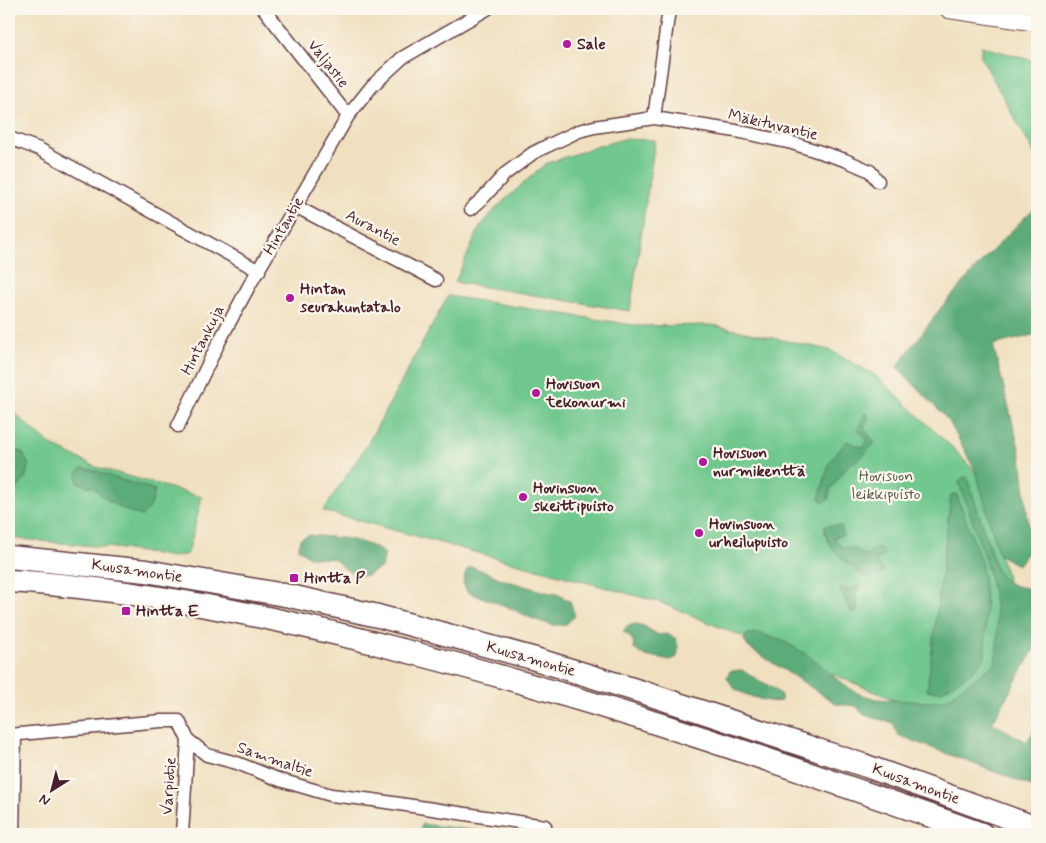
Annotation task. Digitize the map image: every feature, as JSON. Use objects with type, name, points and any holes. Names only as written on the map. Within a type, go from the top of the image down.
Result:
[{"type":"highway","name":"Kuusamontie","points":[[9,556],[146,570],[290,596],[378,616],[532,658],[651,695],[866,766],[1037,828]]},
{"type":"highway","name":"Kuusamontie","points":[[9,581],[128,594],[224,609],[340,634],[464,666],[621,712],[861,791],[982,834]]},
{"type":"street","name":"Valjastie","points":[[264,9],[348,116]]},
{"type":"street","name":"Hintantie","points":[[9,138],[39,148],[258,271],[348,116],[372,86],[402,58],[487,9]]},
{"type":"street","points":[[654,118],[669,9]]},
{"type":"street","points":[[949,9],[974,11],[1037,22]]},
{"type":"street","name":"Mäkituvantie","points":[[470,209],[505,174],[539,150],[586,128],[654,118],[736,130],[792,143],[845,160],[870,171],[878,181]]},
{"type":"street","name":"Aurantie","points":[[295,206],[436,280]]},
{"type":"street","name":"Hintankuja","points":[[178,426],[219,342],[258,271]]},
{"type":"street","name":"Sammaltie","points":[[12,735],[161,721],[179,721],[188,740],[207,755],[237,763],[280,780],[331,795],[545,826]]},
{"type":"street","points":[[12,735],[13,834]]},
{"type":"street","name":"Varpiotie","points":[[182,834],[188,740]]},
{"type":"green space","points":[[981,46],[1037,62],[1037,159],[981,57]]},
{"type":"green space","points":[[624,139],[655,140],[630,311],[455,282],[480,227],[496,208],[545,164]]},
{"type":"green space","points":[[1037,207],[1037,334],[993,345],[1021,456],[1031,547],[1018,565],[999,555],[977,474],[949,421],[897,367],[940,309],[987,256]]},
{"type":"green space","name":"Hovinsuon urheilupuisto","points":[[448,296],[640,326],[712,325],[830,350],[875,375],[956,451],[977,474],[999,555],[1007,575],[1001,671],[962,728],[659,602],[323,511],[368,443]]},
{"type":"green space","points":[[9,413],[14,413],[51,445],[96,467],[202,497],[188,554],[173,557],[115,548],[9,538],[9,490],[16,490],[22,452],[9,450]],"holes":[[[117,479],[155,490],[142,516],[115,504],[93,486]]]},
{"type":"green space","points":[[865,413],[869,417],[864,429],[875,443],[857,461],[850,463],[830,490],[828,500],[823,502],[819,498],[830,461],[847,441],[862,447],[868,441],[858,429]]},
{"type":"green space","points":[[9,450],[22,452],[29,465],[25,479],[16,490],[9,490]]},
{"type":"green space","points":[[82,468],[155,490],[151,506],[142,516],[116,505],[93,487],[78,482],[77,474]]},
{"type":"green space","points":[[967,477],[997,571],[1001,577],[1010,583],[1037,590],[1037,644],[992,723],[1027,742],[1037,727],[1037,788],[898,735],[893,723],[864,715],[856,706],[837,704],[748,647],[744,640],[747,634],[759,633],[785,642],[809,656],[857,693],[876,699],[929,702],[945,700],[995,664],[997,619],[993,595],[982,549],[959,483],[962,478]]},
{"type":"green space","points":[[956,493],[982,564],[986,610],[985,657],[973,671],[942,691],[927,691],[951,495]]},
{"type":"green space","points":[[825,526],[841,526],[843,535],[834,537],[842,548],[854,548],[867,557],[871,551],[878,548],[882,550],[884,555],[874,562],[883,569],[881,574],[864,577],[852,567],[828,541]]},
{"type":"green space","points":[[309,535],[348,539],[367,544],[385,554],[382,567],[367,575],[358,576],[334,559],[309,557],[298,548],[300,539]]},
{"type":"green space","points":[[471,567],[501,579],[557,594],[570,601],[575,616],[565,625],[552,625],[467,592],[463,583],[466,571]]},
{"type":"green space","points":[[860,584],[855,600],[858,611],[851,612],[839,587],[849,590]]},
{"type":"green space","points":[[637,624],[658,635],[666,634],[675,638],[678,647],[677,657],[671,660],[649,657],[634,649],[632,639],[623,632],[627,626]]},
{"type":"green space","points":[[742,670],[777,691],[781,695],[781,701],[776,702],[757,698],[734,688],[727,677],[730,671]]},
{"type":"green space","points":[[422,824],[481,831],[485,834],[420,834]]},
{"type":"place","name":"Sale","points":[[567,44]]},
{"type":"place","name":"Hintan seurakuntatalo","points":[[290,298]]},
{"type":"place","name":"Hovisuon tekonurmi","points":[[536,393]]},
{"type":"place","name":"Hovisuon nurmikenttä","points":[[703,462]]},
{"type":"place","name":"Hovinsuon skeittipuisto","points":[[523,497]]},
{"type":"place","name":"Hovinsuon urheilupuisto","points":[[699,533]]},
{"type":"place","name":"Hintta P","points":[[294,578]]},
{"type":"place","name":"Hintta E","points":[[126,611]]},
{"type":"park label","name":"Hovisuon leikkipuisto","points":[[886,485]]}]
